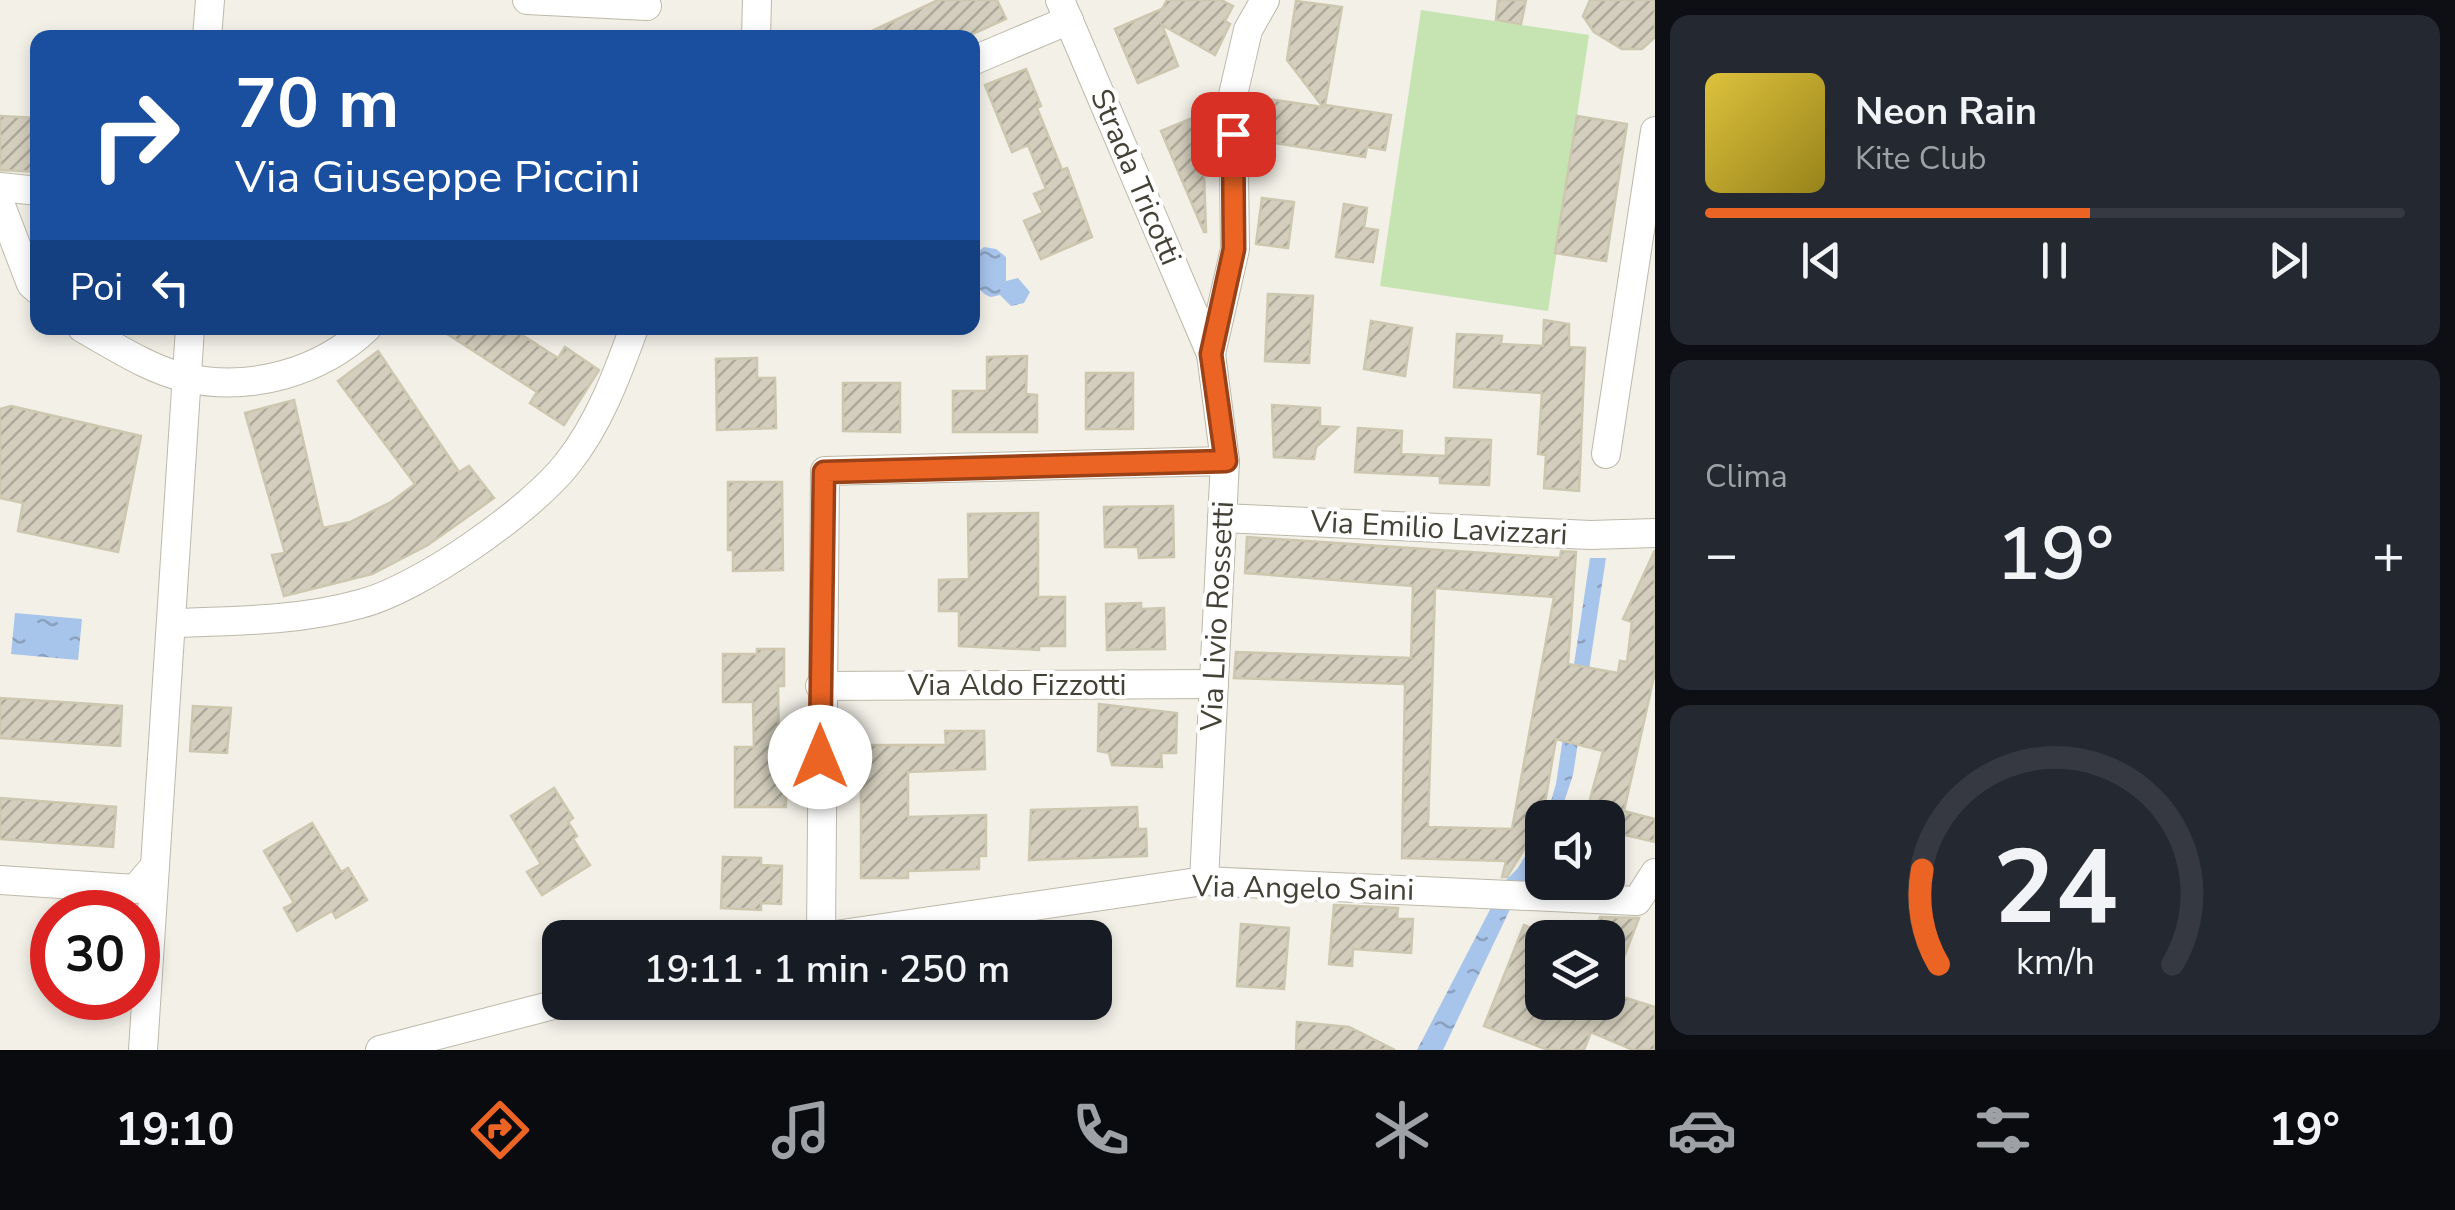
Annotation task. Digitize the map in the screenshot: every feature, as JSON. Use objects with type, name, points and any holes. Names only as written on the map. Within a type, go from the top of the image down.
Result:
[{"type":"street","points":[[208,30],[210,0]]},
{"type":"street","points":[[527,0],[647,6]]},
{"type":"street","points":[[756,30],[757,0]]},
{"type":"street","name":"Via Livio Rossetti","points":[[1204,881],[1226,461],[1211,354],[1234,249],[1232,95],[1248,30],[1265,0]]},
{"type":"street","points":[[980,58],[1065,10]]},
{"type":"street","name":"Strada Tricotti","points":[[1065,10],[1211,354]]},
{"type":"street","points":[[1606,454],[1655,131]]},
{"type":"street","points":[[0,187],[30,190]]},
{"type":"street","points":[[0,203],[30,281]]},
{"type":"street","points":[[97,335],[187,378],[266,381],[343,351],[360,335]]},
{"type":"street","points":[[143,1050],[190,335]]},
{"type":"street","points":[[171,623],[283,619],[364,604],[445,564],[508,518],[567,466],[605,404],[631,335]]},
{"type":"street","points":[[818,920],[824,472],[1226,461]]},
{"type":"street","name":"Via Emilio Lavizzari","points":[[1222,518],[1591,535],[1655,532]]},
{"type":"street","name":"Via Aldo Fizzotti","points":[[820,686],[1214,684]]},
{"type":"street","points":[[0,880],[136,890],[155,866]]},
{"type":"street","name":"Via Angelo Saini","points":[[935,920],[1204,881],[1636,902],[1655,873]]},
{"type":"street","points":[[380,1050],[542,1008]]},
{"type":"green space","points":[[1421,10],[1589,35],[1548,311],[1380,286]]},
{"type":"water","points":[[996,249],[1006,257],[1006,281],[1018,278],[1030,292],[1024,303],[1011,306],[1000,295],[991,297],[980,288],[980,250]]},
{"type":"water","points":[[1590,558],[1606,558],[1573,775],[1565,800],[1551,800]]},
{"type":"water","points":[[15,613],[82,619],[78,660],[11,654]]},
{"type":"water","points":[[1525,856],[1523,890],[1502,884]]},
{"type":"water","points":[[1494,902],[1513,903],[1443,1050],[1417,1050]]},
{"type":"building","points":[[938,0],[997,0],[1006,19],[980,31],[874,30]]},
{"type":"building","points":[[1167,0],[1221,0],[1233,6],[1225,21],[1230,24],[1215,55],[1162,25],[1178,66],[1138,83],[1115,29],[1162,9]]},
{"type":"building","points":[[1498,0],[1526,0],[1521,24],[1496,20]]},
{"type":"building","points":[[1590,0],[1655,0],[1655,37],[1642,49],[1622,49],[1594,32],[1583,16]]},
{"type":"building","points":[[1296,1],[1342,7],[1325,105],[1391,115],[1385,150],[1367,147],[1365,157],[1268,142],[1270,134],[1256,131],[1261,98],[1323,107],[1287,60]]},
{"type":"building","points":[[1026,69],[1041,106],[1037,108],[1062,170],[1067,168],[1092,237],[1041,259],[1024,221],[1043,213],[1034,194],[1046,189],[1028,145],[1012,152],[985,85]]},
{"type":"building","points":[[1202,114],[1206,232],[1161,131]]},
{"type":"building","points":[[0,116],[30,118],[30,172],[0,170]]},
{"type":"building","points":[[1577,116],[1627,124],[1606,261],[1555,253]]},
{"type":"building","points":[[1262,198],[1294,202],[1288,248],[1256,244]]},
{"type":"building","points":[[1344,204],[1367,208],[1364,228],[1378,230],[1373,262],[1336,257]]},
{"type":"building","points":[[1268,294],[1313,296],[1309,363],[1265,361]]},
{"type":"building","points":[[1544,320],[1569,324],[1569,347],[1585,348],[1579,491],[1544,488],[1546,455],[1538,454],[1542,393],[1454,387],[1457,334],[1502,336],[1501,344],[1543,346]]},
{"type":"building","points":[[1371,321],[1412,328],[1405,376],[1364,369]]},
{"type":"building","points":[[449,335],[522,335],[558,358],[565,347],[599,370],[564,425],[530,403],[537,392]]},
{"type":"building","points":[[378,351],[459,472],[469,466],[494,498],[428,545],[372,574],[284,596],[272,555],[285,553],[245,413],[294,400],[323,528],[350,522],[391,502],[415,484],[338,381]]},
{"type":"building","points":[[1027,356],[1026,394],[1037,395],[1037,432],[953,432],[953,391],[987,391],[987,357]]},
{"type":"building","points":[[757,358],[757,378],[775,378],[776,428],[717,430],[716,359]]},
{"type":"building","points":[[1086,373],[1133,373],[1133,429],[1086,429]]},
{"type":"building","points":[[843,383],[900,383],[900,432],[843,431]]},
{"type":"building","points":[[1272,405],[1320,408],[1320,426],[1338,427],[1316,447],[1314,459],[1274,457]]},
{"type":"building","points":[[11,406],[141,436],[118,552],[18,531],[23,503],[0,498],[0,409]]},
{"type":"building","points":[[1358,428],[1402,431],[1401,454],[1446,456],[1446,438],[1491,440],[1489,485],[1440,483],[1440,476],[1355,472]]},
{"type":"building","points":[[728,482],[782,482],[783,570],[733,571],[733,550],[728,550]]},
{"type":"building","points":[[1173,506],[1174,557],[1139,558],[1138,547],[1105,547],[1104,507]]},
{"type":"building","points":[[1038,513],[1038,597],[1065,597],[1065,646],[1039,646],[1039,650],[959,646],[959,611],[939,611],[939,580],[969,579],[968,514]]},
{"type":"building","points":[[1247,537],[1560,558],[1561,551],[1576,552],[1568,664],[1618,673],[1620,661],[1627,662],[1632,622],[1623,619],[1655,550],[1655,672],[1625,807],[1625,800],[1590,800],[1603,751],[1556,739],[1545,800],[1525,800],[1525,848],[1507,877],[1502,877],[1506,861],[1402,858],[1405,684],[1234,678],[1236,652],[1411,658],[1413,586],[1245,573]],"holes":[[[1435,588],[1554,597],[1512,829],[1428,827]]]},
{"type":"building","points":[[1141,603],[1141,609],[1164,608],[1165,649],[1107,650],[1106,604]]},
{"type":"building","points":[[757,649],[784,649],[784,686],[778,686],[779,747],[786,747],[786,807],[735,807],[735,747],[754,747],[753,702],[723,702],[723,654],[757,654]]},
{"type":"building","points":[[0,698],[122,706],[120,746],[0,738]]},
{"type":"building","points":[[1099,704],[1177,713],[1176,753],[1161,753],[1162,767],[1112,765],[1109,753],[1098,751]]},
{"type":"building","points":[[193,706],[231,708],[227,753],[190,751]]},
{"type":"building","points":[[945,731],[984,731],[985,769],[908,772],[908,817],[986,815],[986,856],[979,856],[979,869],[908,871],[908,878],[861,878],[861,745],[946,745]]},
{"type":"building","points":[[554,788],[573,818],[568,822],[577,836],[573,839],[590,865],[542,895],[527,872],[541,864],[511,816]]},
{"type":"building","points":[[0,798],[116,807],[113,847],[0,839]]},
{"type":"building","points":[[1137,807],[1138,829],[1146,829],[1147,856],[1029,860],[1031,810]]},
{"type":"building","points":[[1625,811],[1655,819],[1655,842],[1625,835]]},
{"type":"building","points":[[312,823],[341,872],[348,868],[367,900],[336,918],[332,911],[297,931],[284,908],[294,903],[264,851]]},
{"type":"building","points":[[723,857],[761,858],[761,865],[782,866],[781,904],[761,903],[761,910],[721,908]]},
{"type":"building","points":[[1334,905],[1398,908],[1397,919],[1413,919],[1411,953],[1353,949],[1352,966],[1329,964]]},
{"type":"building","points":[[1639,918],[1625,954],[1625,920],[1599,920]]},
{"type":"building","points":[[1241,924],[1289,928],[1284,989],[1237,986]]},
{"type":"building","points":[[1524,925],[1525,1020],[1625,1020],[1625,998],[1655,1007],[1655,1050],[1633,1050],[1591,1032],[1584,1050],[1548,1050],[1484,1026]]},
{"type":"building","points":[[1297,1022],[1349,1027],[1395,1050],[1296,1050]]},
{"type":"route","points":[[820,757],[824,472],[1226,461],[1211,354],[1234,249],[1233,134]]}]
